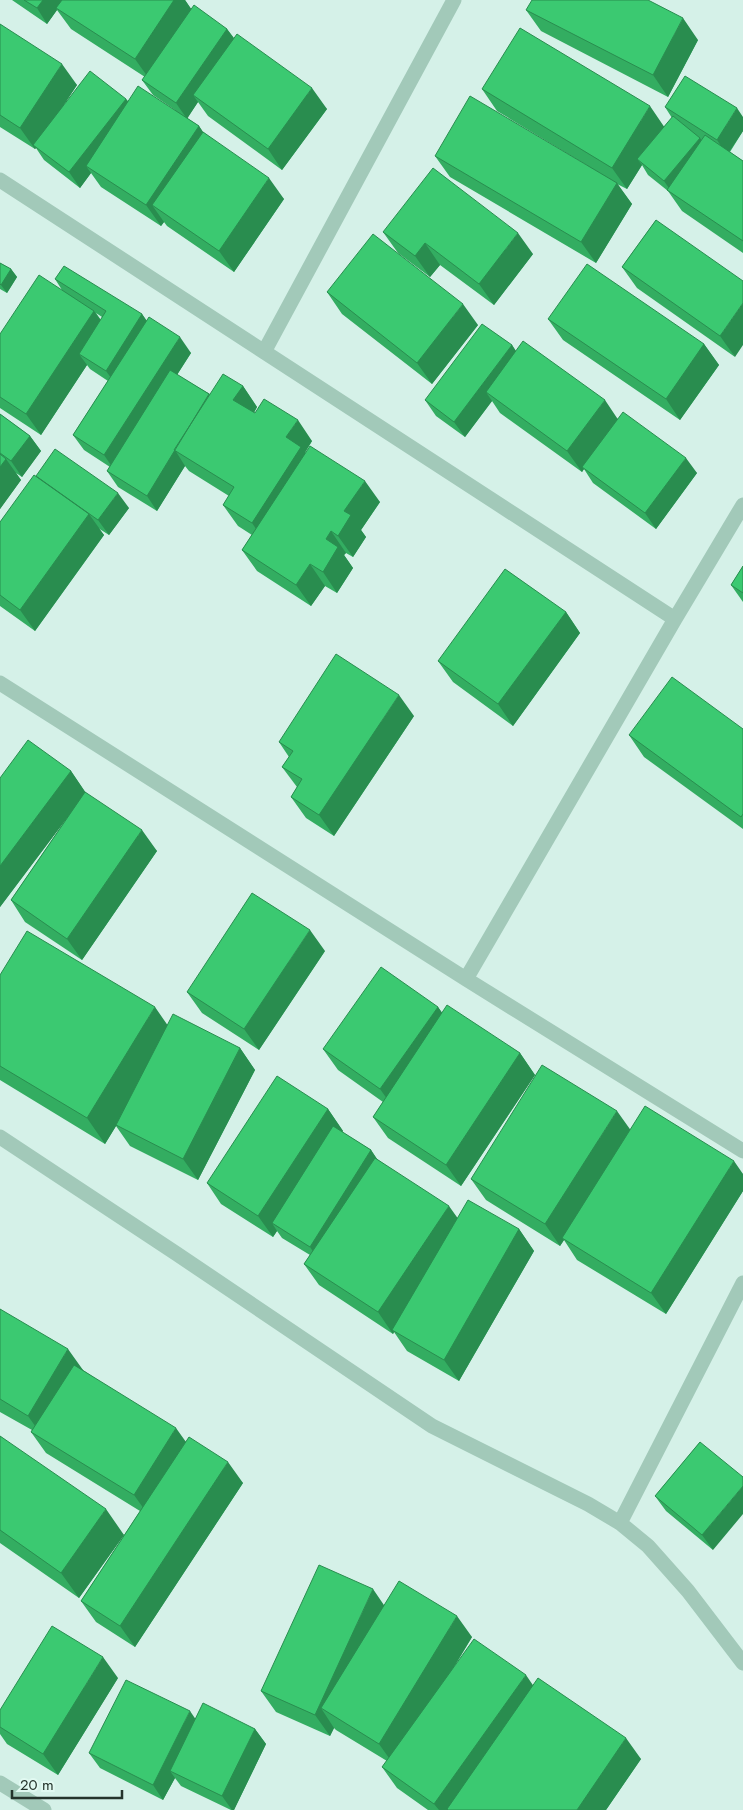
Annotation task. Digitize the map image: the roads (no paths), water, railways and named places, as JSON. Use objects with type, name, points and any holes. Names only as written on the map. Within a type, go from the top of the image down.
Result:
[{"type":"street","points":[[264,352],[454,0]]},
{"type":"street","points":[[0,180],[675,618]]},
{"type":"street","points":[[466,979],[675,618],[743,505]]},
{"type":"street","points":[[0,683],[466,979],[743,1151]]},
{"type":"street","points":[[0,1137],[432,1426],[588,1504],[620,1523],[648,1546],[688,1591],[743,1663]]},
{"type":"street","points":[[620,1523],[743,1283]]},
{"type":"street","points":[[0,1783],[44,1810]]}]
